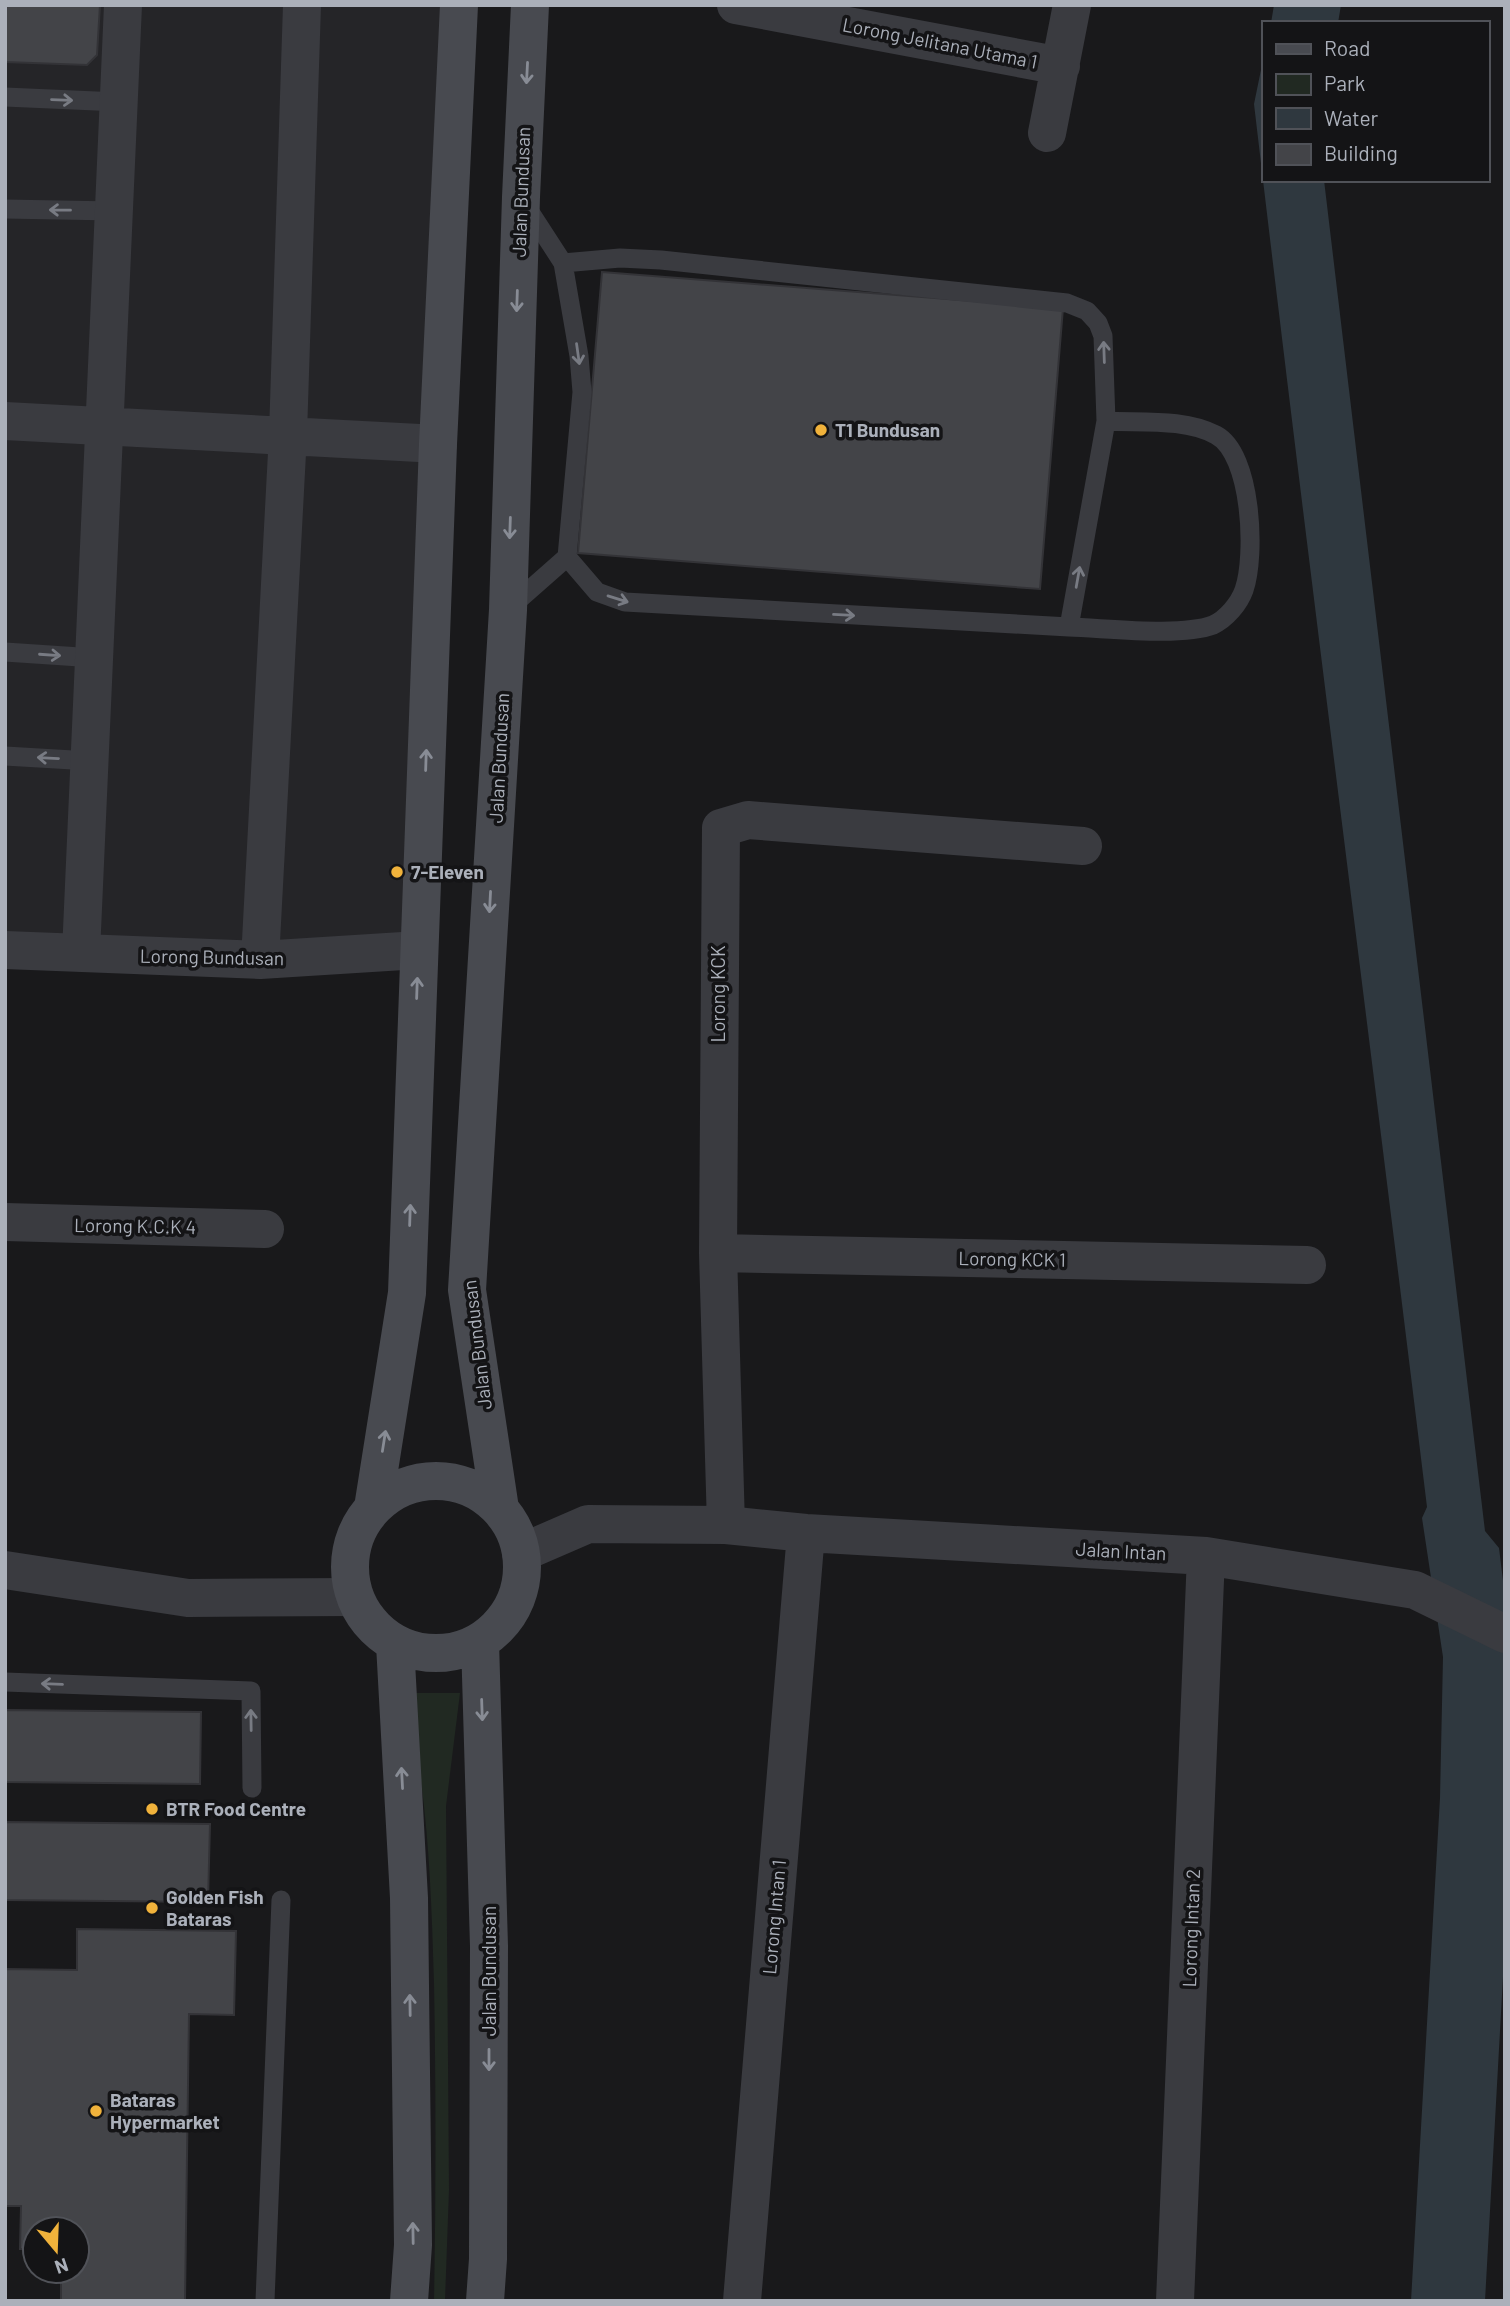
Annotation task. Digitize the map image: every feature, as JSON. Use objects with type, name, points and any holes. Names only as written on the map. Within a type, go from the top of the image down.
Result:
[{"type":"main road","points":[[373,1508],[407,1293],[438,444],[459,5]]},
{"type":"main road","name":"Jalan Bundusan","points":[[500,1508],[467,1290],[508,610],[520,197],[530,5]]},
{"type":"main road","points":[[422,1482],[451,1482],[478,1491],[500,1508],[514,1529],[522,1553],[522,1579],[515,1604],[500,1625],[480,1642],[452,1652],[423,1653],[395,1644],[364,1616],[354,1597],[349,1573],[351,1550],[359,1527],[373,1508],[396,1491],[422,1482]]},
{"type":"main road","name":"Jalan Bundusan","points":[[480,1642],[489,1946],[488,2259],[485,2301]]},
{"type":"main road","points":[[395,1644],[409,1898],[413,2245],[409,2301]]},
{"type":"street","points":[[81,953],[123,5]]},
{"type":"street","points":[[260,960],[288,434],[302,5]]},
{"type":"street","name":"Lorong Jelitana Utama 1","points":[[736,5],[1061,66]]},
{"type":"street","points":[[1047,133],[1072,5]]},
{"type":"street","points":[[5,421],[438,444]]},
{"type":"street","name":"Lorong KCK","points":[[726,1525],[718,1253],[721,828],[748,820],[1083,846]]},
{"type":"street","name":"Lorong Bundusan","points":[[5,950],[260,960],[419,950]]},
{"type":"street","name":"Lorong K.C.K 4","points":[[5,1222],[265,1229]]},
{"type":"street","name":"Lorong KCK 1","points":[[718,1253],[1307,1265]]},
{"type":"street","name":"Jalan Intan","points":[[522,1553],[588,1524],[726,1525],[806,1533],[1206,1556],[1415,1590],[1505,1634]]},
{"type":"street","name":"Lorong Intan 1","points":[[742,2301],[806,1533]]},
{"type":"street","name":"Lorong Intan 2","points":[[1175,2301],[1206,1556]]},
{"type":"street","points":[[5,1570],[188,1598],[354,1597]]},
{"type":"lane","points":[[5,97],[120,102]]},
{"type":"lane","points":[[508,610],[567,556],[582,392],[563,263],[520,197]]},
{"type":"lane","points":[[5,209],[114,211]]},
{"type":"lane","points":[[563,263],[620,258],[661,260],[1068,303],[1087,311],[1098,323],[1103,336],[1106,421],[1069,627]]},
{"type":"lane","points":[[567,556],[597,592],[625,602],[1069,627],[1194,630],[1215,624],[1233,609],[1244,591],[1246,578],[1250,531],[1245,490],[1237,458],[1218,435],[1189,426],[1106,421]]},
{"type":"lane","points":[[5,652],[94,658]]},
{"type":"lane","points":[[5,756],[90,761]]},
{"type":"lane","points":[[5,1682],[251,1691],[252,1788]]},
{"type":"lane","points":[[265,2301],[281,1899]]},
{"type":"shaded area","points":[[5,5],[458,5],[419,950],[5,950]]},
{"type":"green space","points":[[405,1693],[460,1693],[446,1806],[449,2190],[445,2301],[434,2301],[435,2062],[430,1873],[419,1765]]},
{"type":"water","points":[[1274,5],[1341,5],[1338,21],[1271,21]]},
{"type":"water","points":[[1262,65],[1262,172],[1254,104]]},
{"type":"water","points":[[1263,182],[1324,182],[1485,1531],[1499,1548],[1505,1597],[1505,1941],[1485,2301],[1411,2301],[1440,1798],[1443,1657],[1422,1518],[1427,1507]]},
{"type":"building","points":[[5,5],[100,5],[97,55],[87,65],[5,62]]},
{"type":"building","name":"T1 Bundusan","points":[[602,272],[1063,308],[1040,589],[578,553]]},
{"type":"building","points":[[5,1710],[201,1712],[200,1784],[5,1782]]},
{"type":"building","points":[[5,1822],[210,1824],[208,1902],[5,1900]]},
{"type":"building","name":"Bataras Hypermarket","points":[[77,1929],[236,1931],[234,2015],[189,2014],[185,2301],[61,2301],[61,2285],[91,2285],[91,2215],[21,2215],[20,2249],[21,2206],[5,2206],[5,1969],[77,1970]]},
{"type":"place","name":"T1 Bundusan","points":[[821,430]]},
{"type":"place","name":"7-Eleven","points":[[397,872]]},
{"type":"place","name":"BTR Food Centre","points":[[152,1809]]},
{"type":"place","name":"Golden Fish Bataras","points":[[152,1908]]},
{"type":"place","name":"Bataras Hypermarket","points":[[96,2111]]}]
